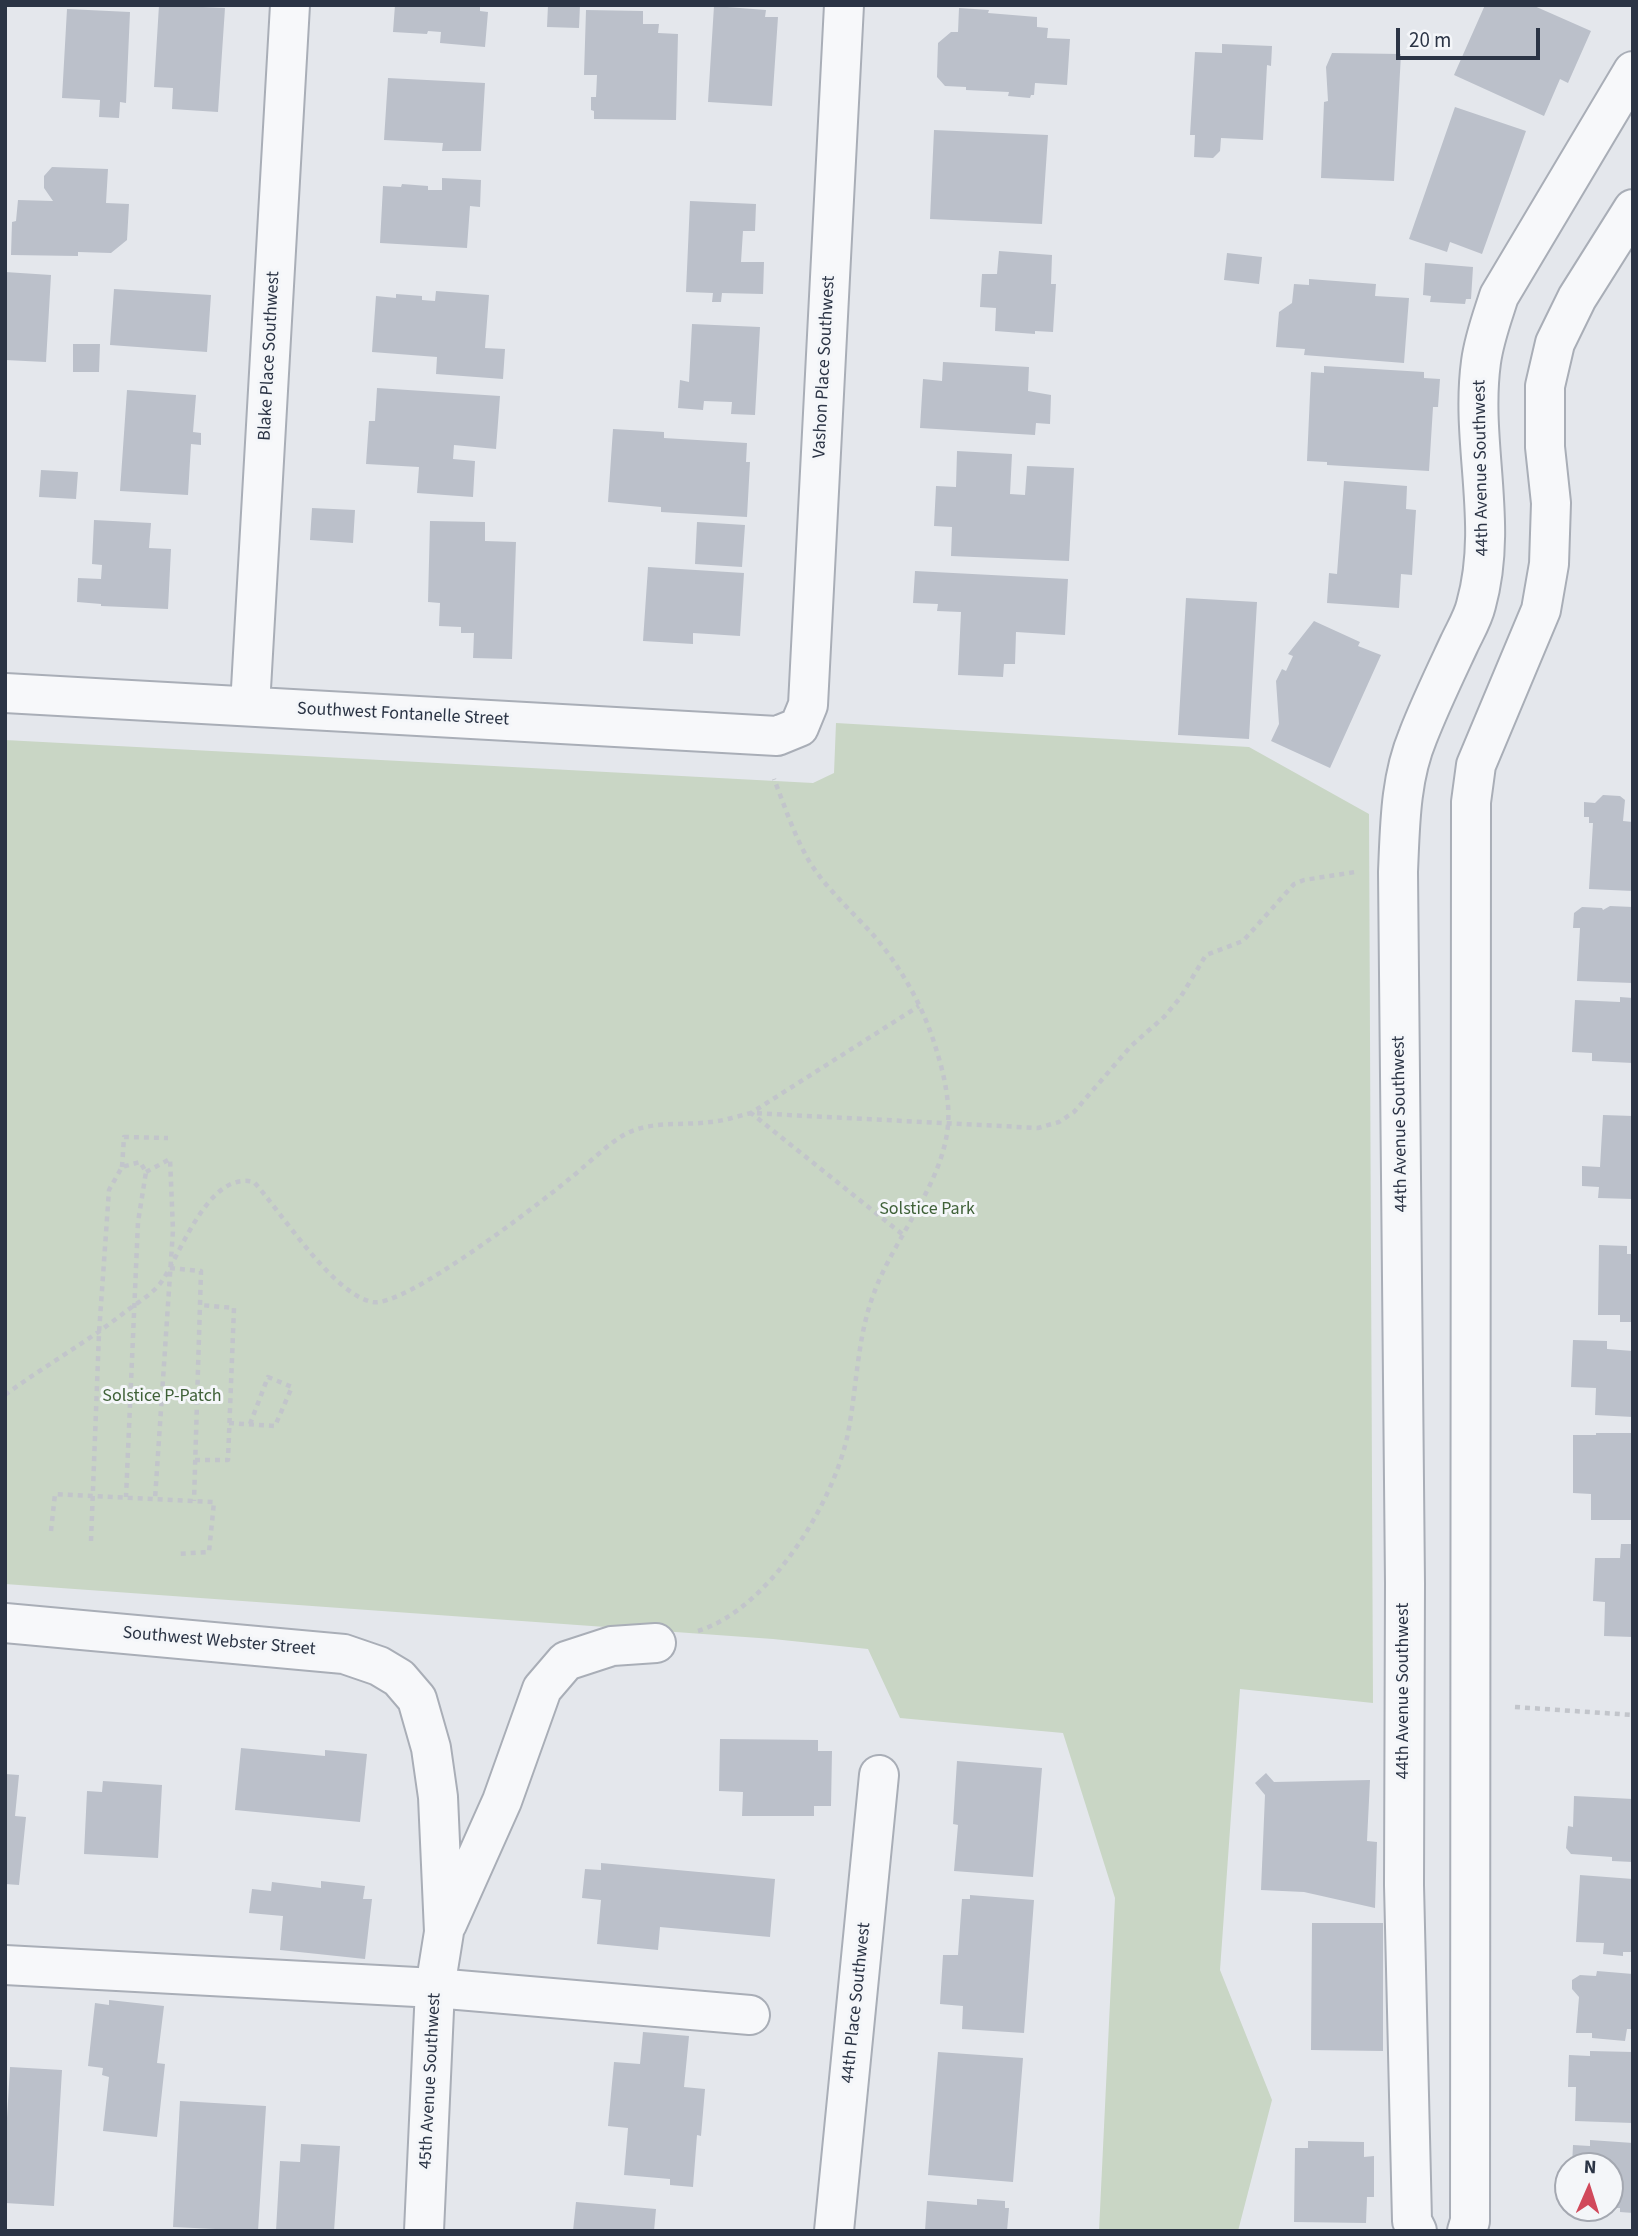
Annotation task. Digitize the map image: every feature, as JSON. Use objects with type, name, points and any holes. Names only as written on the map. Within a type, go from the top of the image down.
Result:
[{"type":"street","name":"Blake Place Southwest","points":[[250,706],[290,5]]},
{"type":"street","name":"Vashon Place Southwest","points":[[799,727],[808,705],[844,5]]},
{"type":"street","name":"44th Avenue Southwest","points":[[1417,2231],[1412,2221],[1404,1885],[1405,1583],[1398,872],[1400,815],[1406,775],[1417,738],[1476,606],[1485,553],[1486,508],[1479,417],[1481,363],[1489,327],[1499,296],[1633,71]]},
{"type":"street","points":[[1466,2231],[1470,2221],[1471,802],[1476,765],[1541,610],[1547,576],[1551,503],[1545,447],[1545,386],[1555,343],[1577,298],[1633,209]]},
{"type":"street","name":"Southwest Fontanelle Street","points":[[5,693],[777,736],[799,727]]},
{"type":"street","name":"Southwest Webster Street","points":[[5,1623],[344,1654],[379,1666],[399,1678],[417,1699]]},
{"type":"street","name":"45th Avenue Southwest","points":[[444,1932],[502,1801],[542,1689],[566,1661],[612,1646],[656,1643]]},
{"type":"street","name":"45th Avenue Southwest","points":[[417,1699],[431,1748],[439,1797],[444,1932],[435,1988],[424,2231]]},
{"type":"street","name":"44th Place Southwest","points":[[834,2231],[879,1775]]},
{"type":"street","points":[[5,1965],[435,1988],[750,2015]]},
{"type":"path","points":[[656,1643],[712,1627],[744,1605],[778,1572],[816,1519],[848,1436],[863,1334],[873,1293],[902,1234],[924,1199],[945,1143],[948,1123],[946,1091],[937,1051],[904,973],[810,863],[790,824],[773,775]]},
{"type":"path","points":[[5,1395],[99,1333],[160,1284],[185,1237],[208,1206],[230,1183],[247,1180],[254,1182],[319,1262],[358,1298],[374,1303],[385,1301],[425,1282],[508,1226],[621,1137],[646,1126],[711,1122],[751,1112],[1038,1128],[1059,1122],[1074,1112],[1131,1046],[1164,1017],[1180,998],[1206,955],[1243,941],[1294,884],[1343,874]]},
{"type":"path","points":[[751,1112],[919,1006]]},
{"type":"path","points":[[751,1112],[902,1234]]},
{"type":"path","points":[[91,1541],[99,1333],[109,1191],[122,1167],[124,1137],[167,1138]]},
{"type":"path","points":[[146,1172],[170,1159],[173,1230],[155,1499]]},
{"type":"path","points":[[122,1167],[140,1162],[146,1172],[138,1222],[126,1497]]},
{"type":"path","points":[[170,1268],[201,1271],[194,1501]]},
{"type":"path","points":[[195,1460],[228,1460],[234,1308],[200,1305]]},
{"type":"path","points":[[229,1423],[275,1426],[292,1387],[268,1377],[250,1424]]},
{"type":"path","points":[[51,1531],[55,1494],[214,1502],[209,1552],[177,1554]]},
{"type":"path","points":[[1511,1706],[1633,1716]]},
{"type":"green space","name":"Solstice Park","points":[[836,723],[1249,747],[1369,814],[1373,1703],[1240,1689],[1220,1970],[1272,2100],[1238,2231],[1099,2231],[1115,1898],[1063,1733],[900,1718],[868,1649],[773,1639],[5,1584],[5,740],[813,783],[834,773]]},
{"type":"building","points":[[159,5],[225,8],[218,112],[172,109],[173,88],[154,87]]},
{"type":"building","points":[[395,5],[480,5],[480,11],[488,12],[485,47],[440,43],[441,32],[393,32]]},
{"type":"building","points":[[548,5],[580,5],[579,28],[547,27]]},
{"type":"building","points":[[1485,5],[1532,5],[1591,31],[1568,83],[1560,79],[1544,116],[1454,75]]},
{"type":"building","points":[[714,6],[766,10],[765,17],[778,17],[772,106],[708,102]]},
{"type":"building","points":[[959,8],[1037,17],[1037,27],[1048,28],[1047,38],[1070,39],[1067,85],[1035,83],[1034,95],[1030,98],[1008,96],[1009,92],[945,86],[937,77],[938,43],[951,32],[958,32]]},
{"type":"building","points":[[67,9],[130,12],[126,103],[120,102],[119,118],[99,117],[100,100],[62,98]]},
{"type":"building","points":[[586,10],[643,11],[643,24],[659,24],[658,33],[678,34],[676,120],[594,119],[591,97],[596,97],[597,75],[584,75]]},
{"type":"building","points":[[1222,44],[1272,46],[1271,66],[1267,65],[1263,140],[1221,138],[1220,151],[1213,158],[1194,157],[1195,135],[1190,135],[1195,52],[1222,53]]},
{"type":"building","points":[[1332,53],[1401,54],[1394,181],[1321,178],[1324,102],[1328,101],[1326,67]]},
{"type":"building","points":[[388,78],[485,83],[481,151],[442,151],[443,143],[384,140]]},
{"type":"building","points":[[1455,107],[1526,131],[1482,254],[1450,242],[1447,252],[1409,239]]},
{"type":"building","points":[[934,130],[1048,135],[1042,224],[930,219]]},
{"type":"building","points":[[52,167],[108,169],[106,203],[129,204],[127,240],[111,253],[78,252],[78,256],[11,255],[12,222],[16,221],[18,200],[53,201],[44,188],[44,176]]},
{"type":"building","points":[[442,178],[481,180],[480,207],[470,206],[467,248],[380,243],[383,186],[401,187],[402,184],[442,190]]},
{"type":"building","points":[[690,201],[756,204],[755,231],[743,231],[741,262],[764,262],[763,294],[722,293],[721,302],[712,302],[713,293],[686,292]]},
{"type":"building","points":[[999,251],[1052,255],[1051,284],[1056,284],[1053,332],[1035,331],[1035,334],[995,331],[996,308],[980,307],[982,274],[997,274]]},
{"type":"building","points":[[1227,253],[1262,257],[1259,284],[1224,280]]},
{"type":"building","points":[[1425,263],[1473,267],[1471,299],[1466,299],[1465,304],[1430,302],[1431,296],[1423,295]]},
{"type":"building","points":[[5,272],[51,275],[46,362],[5,360]]},
{"type":"building","points":[[1309,279],[1376,284],[1375,296],[1409,298],[1404,363],[1304,355],[1305,349],[1276,347],[1279,312],[1292,303],[1294,284],[1309,285]]},
{"type":"building","points":[[114,289],[211,295],[207,352],[110,345]]},
{"type":"building","points":[[436,291],[489,295],[485,348],[505,349],[503,379],[436,374],[437,357],[372,352],[376,296],[422,296],[422,300],[435,301]]},
{"type":"building","points":[[692,324],[760,327],[755,415],[731,414],[732,402],[704,401],[703,410],[678,408],[680,380],[689,382]]},
{"type":"building","points":[[73,344],[100,344],[99,372],[73,372]]},
{"type":"building","points":[[943,362],[1029,367],[1028,391],[1051,395],[1050,424],[1036,423],[1035,435],[920,428],[923,379],[942,381]]},
{"type":"building","points":[[1324,366],[1424,372],[1424,378],[1440,379],[1438,407],[1433,407],[1429,471],[1327,465],[1327,462],[1307,461],[1311,372],[1324,373]]},
{"type":"building","points":[[377,388],[500,396],[496,449],[454,445],[453,459],[475,461],[473,497],[417,493],[419,467],[366,464],[369,421],[375,421]]},
{"type":"building","points":[[127,390],[196,395],[193,432],[201,433],[201,445],[191,444],[188,495],[120,491]]},
{"type":"building","points":[[613,429],[664,432],[664,438],[747,443],[746,462],[750,462],[747,517],[661,512],[661,507],[608,502]]},
{"type":"building","points":[[957,451],[1012,454],[1010,494],[1025,495],[1027,466],[1074,468],[1069,561],[951,556],[952,527],[934,526],[936,486],[956,487]]},
{"type":"building","points":[[41,470],[78,472],[76,499],[39,497]]},
{"type":"building","points":[[1344,481],[1407,486],[1406,509],[1416,510],[1412,575],[1401,574],[1399,608],[1327,603],[1329,573],[1337,574]]},
{"type":"building","points":[[312,508],[355,510],[353,543],[310,540]]},
{"type":"building","points":[[94,520],[151,523],[149,548],[171,549],[168,609],[101,606],[77,602],[78,578],[101,579],[102,565],[92,564]]},
{"type":"building","points":[[430,521],[485,522],[485,541],[516,542],[512,659],[473,658],[474,633],[461,633],[461,627],[439,626],[440,603],[428,602]]},
{"type":"building","points":[[697,522],[745,525],[742,567],[695,564]]},
{"type":"building","points":[[648,567],[744,573],[740,636],[693,633],[693,644],[643,641]]},
{"type":"building","points":[[915,571],[1068,579],[1065,635],[1016,632],[1015,664],[1004,664],[1003,677],[958,675],[961,612],[937,611],[938,604],[913,603]]},
{"type":"building","points":[[1186,598],[1257,602],[1249,739],[1178,735]]},
{"type":"building","points":[[1314,621],[1360,642],[1358,646],[1381,655],[1330,768],[1271,741],[1279,724],[1276,681],[1282,669],[1286,671],[1293,656],[1288,654]]},
{"type":"building","points":[[1603,795],[1620,796],[1625,800],[1623,821],[1633,822],[1633,891],[1589,889],[1593,823],[1589,823],[1589,817],[1584,817],[1584,802],[1595,803]]},
{"type":"building","points":[[1610,906],[1633,907],[1633,983],[1577,981],[1580,928],[1573,928],[1574,913],[1582,907],[1603,910]]},
{"type":"building","points":[[1620,997],[1633,998],[1633,1063],[1592,1061],[1592,1053],[1572,1052],[1575,1000],[1620,1002]]},
{"type":"building","points":[[1603,1115],[1633,1116],[1633,1199],[1598,1198],[1599,1187],[1582,1186],[1582,1166],[1600,1167]]},
{"type":"building","points":[[1599,1245],[1627,1246],[1627,1254],[1633,1254],[1633,1322],[1620,1322],[1620,1315],[1598,1315]]},
{"type":"building","points":[[1573,1340],[1607,1341],[1607,1349],[1633,1351],[1633,1417],[1595,1415],[1596,1388],[1571,1387]]},
{"type":"building","points":[[1633,1433],[1633,1520],[1591,1520],[1591,1494],[1573,1493],[1573,1435]]},
{"type":"building","points":[[1621,1544],[1633,1544],[1633,1637],[1604,1636],[1605,1602],[1593,1601],[1595,1558],[1620,1558]]},
{"type":"building","points":[[720,1739],[818,1740],[818,1751],[832,1751],[831,1806],[814,1806],[814,1816],[742,1816],[743,1792],[719,1791]]},
{"type":"building","points":[[241,1748],[325,1756],[325,1750],[367,1754],[360,1822],[235,1810]]},
{"type":"building","points":[[957,1761],[1042,1768],[1033,1877],[954,1871],[958,1825],[953,1824]]},
{"type":"building","points":[[1266,1773],[1274,1782],[1370,1780],[1367,1841],[1377,1842],[1375,1908],[1304,1892],[1261,1890],[1265,1795],[1255,1783]]},
{"type":"building","points":[[5,1774],[19,1775],[15,1816],[26,1817],[19,1885],[5,1884]]},
{"type":"building","points":[[103,1781],[162,1785],[158,1858],[84,1854],[87,1791],[102,1792]]},
{"type":"building","points":[[1574,1796],[1633,1799],[1633,1862],[1612,1861],[1612,1857],[1571,1854],[1566,1848],[1568,1826],[1573,1827]]},
{"type":"building","points":[[601,1863],[775,1879],[770,1937],[660,1927],[658,1950],[597,1944],[601,1900],[582,1898],[585,1869],[601,1870]]},
{"type":"building","points":[[1580,1875],[1633,1879],[1633,1952],[1623,1952],[1623,1956],[1603,1954],[1604,1943],[1576,1942]]},
{"type":"building","points":[[321,1881],[365,1886],[363,1899],[372,1899],[365,1959],[280,1950],[283,1916],[249,1913],[252,1889],[271,1891],[272,1882],[321,1888]]},
{"type":"building","points":[[970,1895],[1034,1900],[1024,2033],[962,2029],[963,2006],[940,2004],[943,1955],[958,1955],[962,1899],[970,1899]]},
{"type":"building","points":[[1312,1923],[1383,1923],[1383,2051],[1311,2050]]},
{"type":"building","points":[[1597,1971],[1633,1974],[1633,2029],[1627,2029],[1625,2041],[1592,2038],[1592,2033],[1576,2033],[1579,1997],[1572,1989],[1572,1980],[1580,1975],[1596,1976]]},
{"type":"building","points":[[109,2000],[164,2006],[157,2063],[165,2064],[157,2137],[103,2131],[109,2077],[102,2075],[103,2068],[88,2066],[95,2003],[109,2005]]},
{"type":"building","points":[[643,2032],[689,2036],[684,2087],[705,2089],[701,2136],[697,2135],[693,2187],[670,2185],[670,2179],[624,2175],[628,2128],[608,2126],[614,2062],[640,2064]]},
{"type":"building","points":[[1590,2051],[1633,2052],[1633,2123],[1575,2121],[1576,2087],[1568,2087],[1569,2055],[1590,2056]]},
{"type":"building","points":[[938,2052],[1023,2058],[1013,2182],[928,2175]]},
{"type":"building","points":[[10,2067],[62,2070],[54,2206],[5,2203]]},
{"type":"building","points":[[180,2101],[266,2106],[258,2231],[173,2227]]},
{"type":"building","points":[[1590,2140],[1633,2143],[1633,2213],[1624,2212],[1624,2152],[1573,2152],[1573,2145],[1590,2146]]},
{"type":"building","points":[[1308,2141],[1364,2142],[1364,2157],[1374,2156],[1374,2197],[1367,2197],[1366,2223],[1294,2222],[1295,2148],[1308,2148]]},
{"type":"building","points":[[301,2144],[340,2146],[334,2231],[276,2231],[280,2161],[300,2162]]},
{"type":"building","points":[[977,2199],[1005,2201],[1005,2208],[1009,2208],[1007,2231],[925,2231],[927,2201],[977,2205]]},
{"type":"building","points":[[576,2202],[656,2209],[654,2231],[573,2231]]},
{"type":"park label","name":"Solstice P-Patch","points":[[162,1397]]}]
